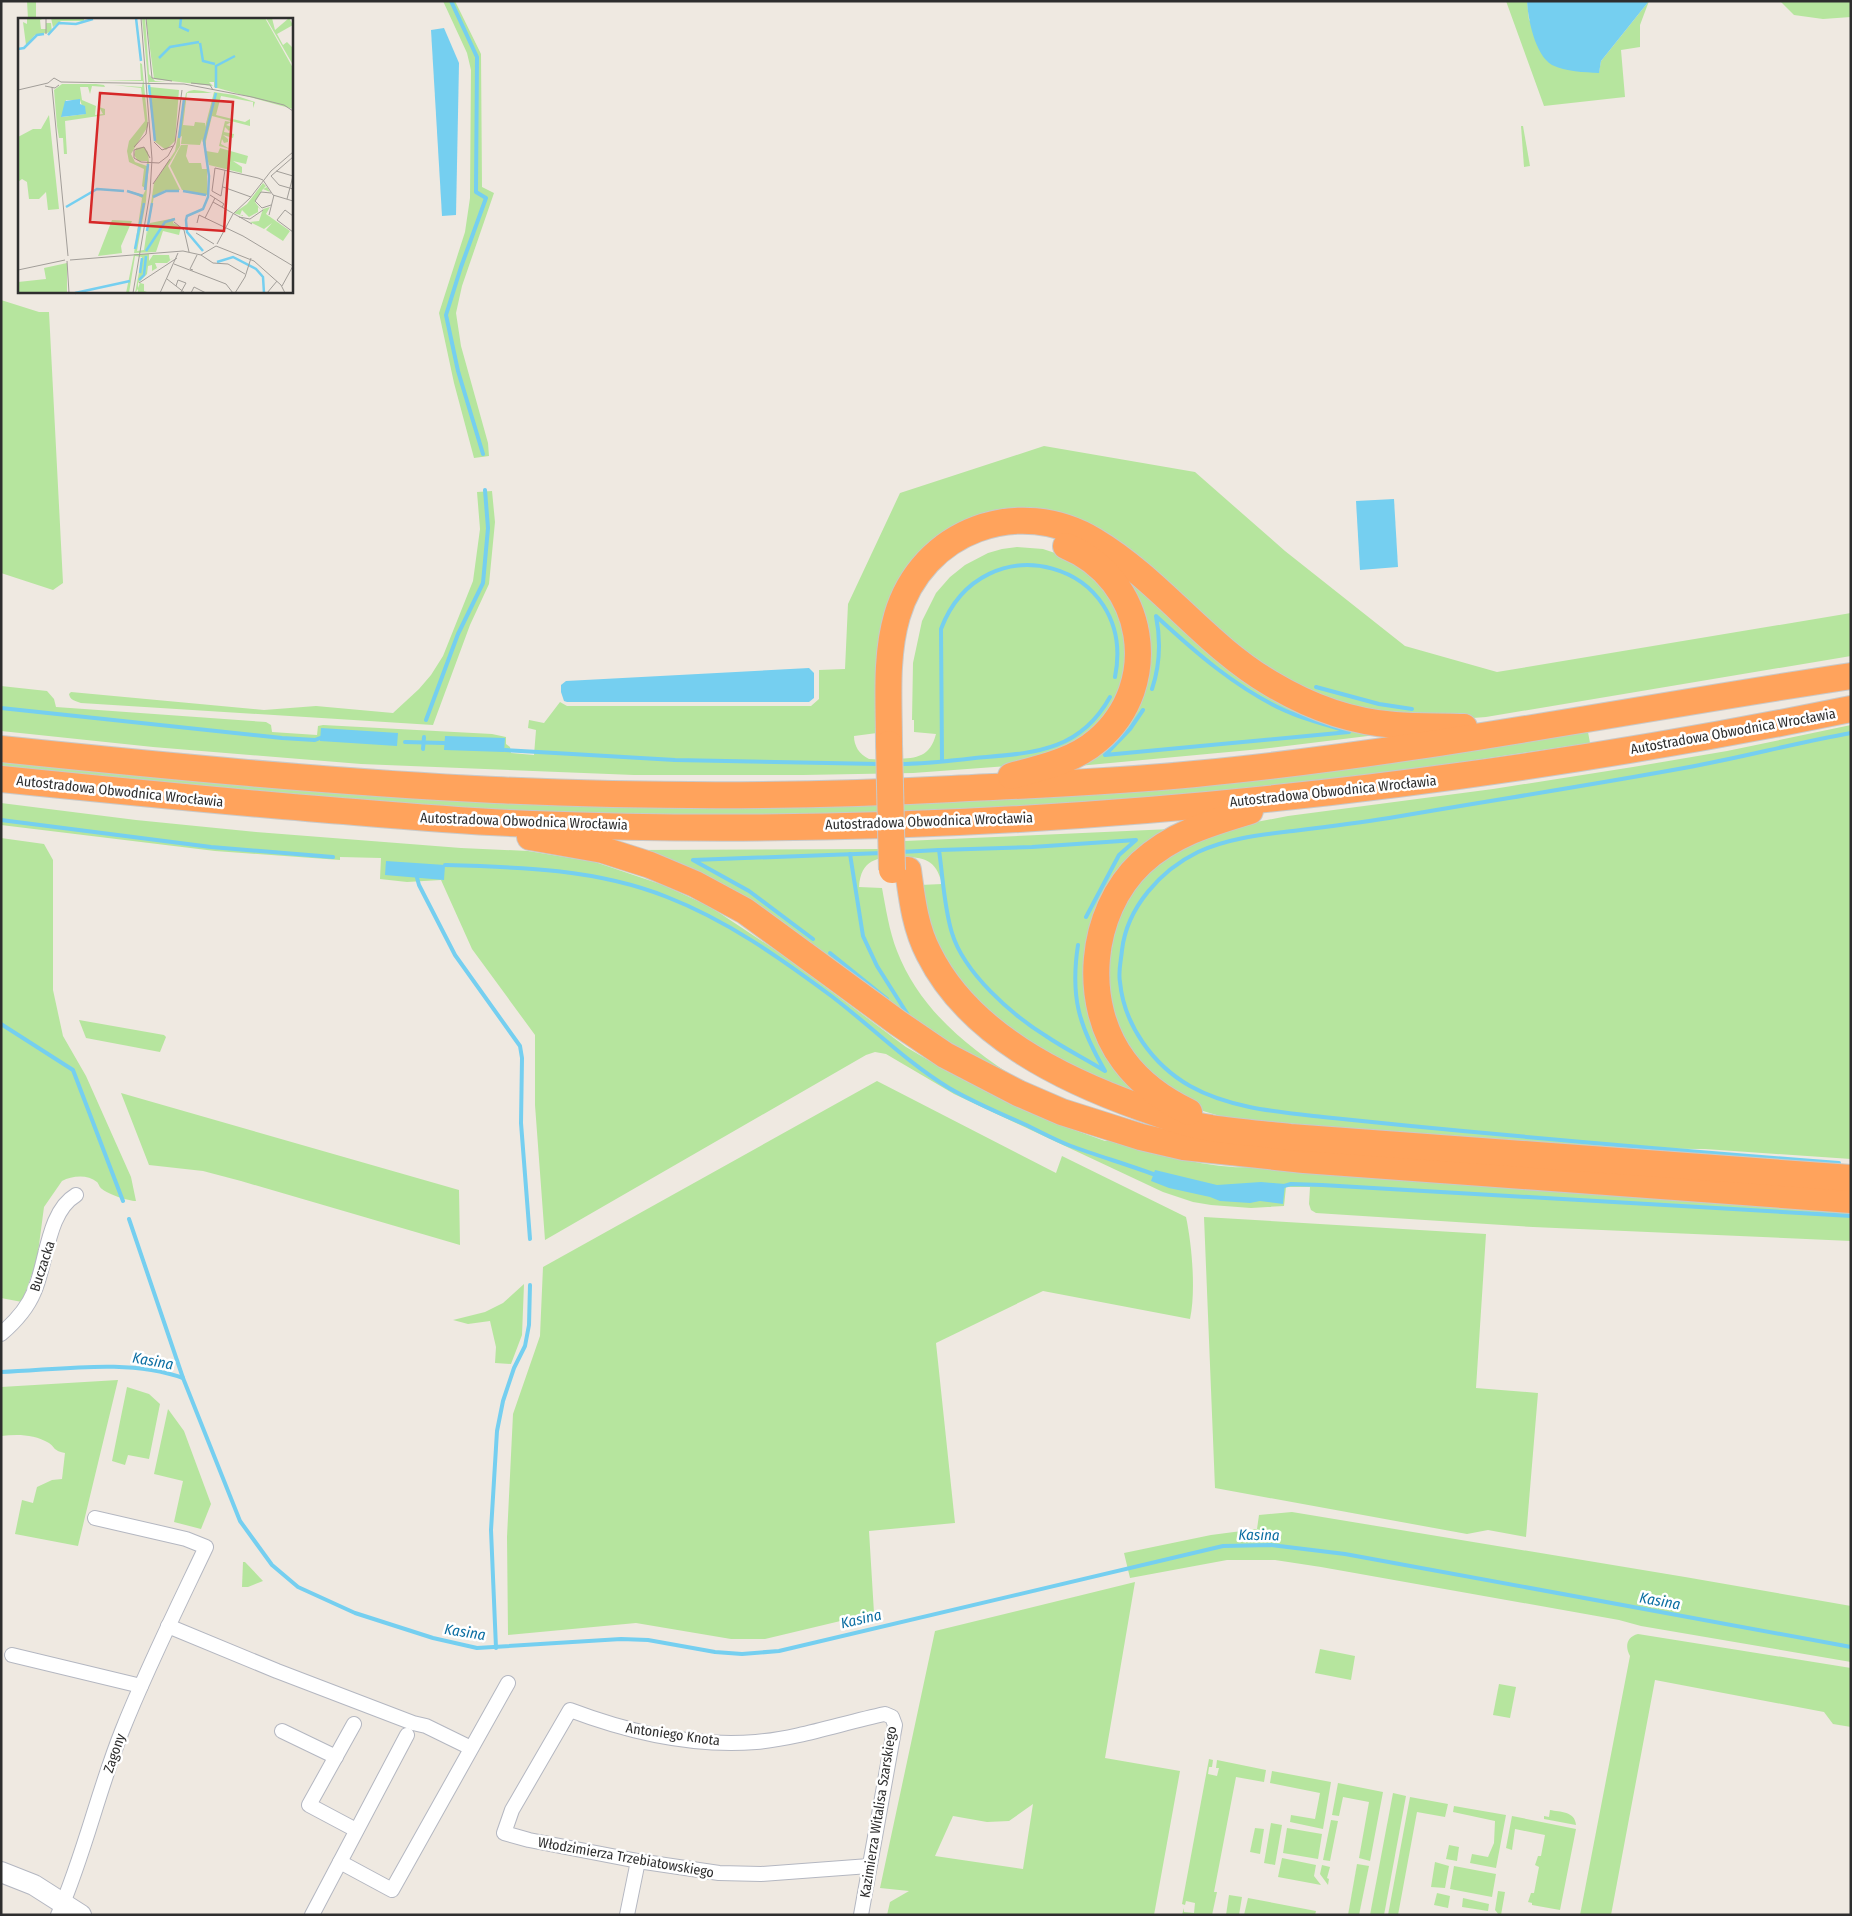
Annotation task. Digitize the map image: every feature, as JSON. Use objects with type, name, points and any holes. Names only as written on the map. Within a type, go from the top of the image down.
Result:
[{"type":"highway","points":[[1227,1150],[1136,1123],[1078,1099],[1032,1076],[971,1032],[938,997],[921,973],[911,954],[900,925],[897,744],[889,675],[892,639],[899,608],[919,571],[937,553],[956,539],[986,526],[1021,520],[1039,521],[1062,526],[1094,541],[1126,563],[1202,632],[1269,683],[1330,712],[1356,719],[1393,725],[1534,728]]},
{"type":"highway","points":[[897,744],[907,650],[912,626],[924,596],[937,578],[952,563],[970,552],[991,543],[1011,539],[1034,538],[1055,542],[1076,550],[1102,569],[1123,596],[1132,615],[1137,635],[1138,658],[1134,683],[1119,717],[1096,741],[1067,759],[1032,770],[952,790]]},
{"type":"highway","points":[[1,749],[335,780],[495,790],[774,795],[952,790],[1194,774],[1454,742],[1851,676]]},
{"type":"highway","name":"Autostradowa Obwodnica Wrocławia","points":[[1,779],[198,800],[476,822],[760,828],[955,822],[1279,798],[1468,776],[1747,730],[1851,709]]},
{"type":"highway","points":[[1254,1133],[1193,1114],[1164,1099],[1146,1086],[1124,1061],[1105,1024],[1098,992],[1096,968],[1099,940],[1105,921],[1119,891],[1140,864],[1157,850],[1186,832],[1251,811],[1279,798]]},
{"type":"highway","points":[[476,822],[526,837],[603,850],[672,874],[719,896],[745,911],[933,1046],[981,1074],[1062,1112],[1140,1137],[1184,1147],[1227,1150],[1304,1160],[1851,1200]]},
{"type":"highway","points":[[900,870],[930,956],[953,991],[990,1027],[1040,1062],[1113,1098],[1195,1125],[1254,1133],[1851,1178]]},
{"type":"street","name":"Buczacka","points":[[1,1334],[25,1310],[41,1274],[57,1215],[66,1203],[76,1195]]},
{"type":"street","name":"Zagony","points":[[60,1909],[121,1732],[140,1686],[206,1547],[186,1539],[95,1518]]},
{"type":"street","points":[[168,1626],[282,1673],[413,1723],[426,1726],[471,1748]]},
{"type":"street","points":[[12,1655],[140,1686]]},
{"type":"street","points":[[344,1865],[392,1890],[508,1683]]},
{"type":"street","name":"Antoniego Knota","points":[[504,1832],[512,1810],[570,1710],[598,1720],[650,1734],[687,1739],[737,1742],[756,1742],[794,1736],[885,1714]]},
{"type":"street","name":"Kazimierza Witalisa Szarskiego","points":[[861,1915],[895,1725],[892,1717],[885,1714]]},
{"type":"street","points":[[354,1724],[309,1805],[356,1830]]},
{"type":"street","points":[[282,1731],[336,1757]]},
{"type":"street","points":[[312,1915],[344,1865],[356,1830],[407,1735]]},
{"type":"street","name":"Włodzimierza Trzebiatowskiego","points":[[504,1832],[529,1840],[638,1861],[719,1873],[761,1874],[869,1866]]},
{"type":"street","points":[[627,1915],[638,1861]]},
{"type":"street","points":[[1,1872],[34,1885],[60,1909],[80,1915]]},
{"type":"green space","points":[[27,1],[36,1],[36,18],[28,18]]},
{"type":"green space","points":[[443,1],[455,1],[481,54],[482,187],[494,193],[462,286],[456,313],[461,346],[488,443],[489,456],[474,458],[454,383],[439,313],[465,232],[470,198],[471,70],[467,53]]},
{"type":"green space","points":[[1506,1],[1527,1],[1529,20],[1599,72],[1601,61],[1649,1],[1640,25],[1640,47],[1621,50],[1625,97],[1544,106]]},
{"type":"green space","points":[[1780,1],[1851,1],[1851,17],[1823,19],[1794,15]]},
{"type":"green space","points":[[1521,126],[1523,126],[1530,166],[1524,167]]},
{"type":"green space","points":[[1,300],[39,312],[49,312],[63,583],[53,590],[1,573]]},
{"type":"green space","points":[[1044,446],[1195,472],[1285,551],[1405,646],[1497,672],[1851,613],[1851,656],[1486,717],[1460,719],[1352,709],[1275,676],[1080,522],[930,545],[877,733],[854,736],[858,749],[862,755],[869,759],[911,758],[926,752],[936,734],[914,732],[914,720],[912,720],[913,663],[922,621],[936,593],[950,577],[965,565],[988,553],[1017,547],[1043,549],[1067,557],[1106,586],[1129,639],[1120,699],[1080,743],[1008,766],[913,773],[634,775],[361,764],[153,747],[1,731],[1,686],[47,691],[54,699],[56,707],[266,722],[271,725],[272,732],[317,735],[318,726],[323,725],[492,734],[506,737],[506,744],[510,747],[511,753],[534,755],[536,730],[528,728],[529,720],[544,723],[560,702],[567,706],[811,706],[819,699],[819,670],[845,669],[848,604],[900,493]]},
{"type":"green space","points":[[492,491],[495,522],[489,584],[470,625],[433,725],[81,703],[70,698],[69,694],[71,692],[264,710],[316,706],[393,713],[419,689],[443,656],[473,581],[480,529],[477,492]]},
{"type":"green space","points":[[1019,528],[1035,529],[1065,536],[1104,555],[1129,574],[1128,577],[1211,651],[1255,684],[1279,698],[1323,717],[1384,734],[1261,749],[1078,766],[1111,742],[1120,732],[1140,697],[1145,678],[1147,658],[1142,620],[1135,601],[1125,584],[1122,585],[1098,561],[1071,545],[1041,536],[1011,534],[982,540],[955,554],[932,576],[914,605],[908,620],[901,650],[899,682],[900,728],[894,728],[896,648],[901,624],[909,601],[921,581],[935,564],[952,550],[972,539],[994,532]]},
{"type":"green space","points":[[1851,725],[1851,1159],[1705,1149],[1576,1148],[1237,1121],[1203,1111],[1185,1103],[1150,1078],[1118,1034],[1106,983],[1118,912],[1158,859],[1230,827],[1288,816],[1493,789],[1633,767],[1727,751]]},
{"type":"green space","points":[[1588,732],[1590,743],[1402,771],[1115,802],[778,817],[517,813],[1,769],[1,759],[674,806]]},
{"type":"green space","points":[[1,803],[136,820],[256,832],[461,848],[528,851],[595,862],[663,885],[709,906],[783,955],[906,1047],[1003,1100],[1053,1122],[1105,1141],[1110,1140],[1181,1159],[1219,1166],[1851,1208],[1851,1241],[1533,1227],[1316,1213],[1311,1210],[1309,1204],[1310,1187],[1286,1187],[1284,1206],[1251,1208],[1193,1202],[1163,1192],[954,1094],[886,1054],[875,1052],[866,1055],[545,1240],[535,1105],[535,1035],[472,949],[441,880],[407,882],[380,879],[381,858],[340,857],[340,860],[215,851],[1,825]]},
{"type":"green space","points":[[1171,829],[1148,843],[1087,977],[1148,1099],[1106,1086],[1001,1026],[938,956],[920,885],[942,884],[936,869],[928,861],[909,857],[878,859],[867,865],[860,878],[859,887],[882,888],[897,951],[921,995],[936,1014],[972,1047],[1034,1089],[969,1061],[632,850],[882,849],[882,842]]},
{"type":"green space","points":[[1,838],[44,844],[53,860],[53,990],[63,1036],[86,1076],[131,1177],[136,1201],[123,1199],[109,1193],[101,1188],[93,1179],[75,1177],[62,1181],[44,1207],[37,1260],[22,1302],[1,1298]]},
{"type":"green space","points":[[79,1020],[164,1035],[166,1037],[160,1052],[86,1038]]},
{"type":"green space","points":[[877,1081],[1056,1173],[1062,1156],[1186,1217],[1192,1268],[1193,1295],[1190,1319],[1043,1291],[936,1343],[955,1523],[869,1531],[874,1613],[765,1639],[731,1639],[636,1623],[508,1635],[507,1537],[513,1414],[540,1336],[543,1267]]},
{"type":"green space","points":[[121,1093],[459,1190],[460,1245],[203,1171],[149,1165]]},
{"type":"green space","points":[[1204,1217],[1486,1234],[1476,1388],[1538,1393],[1526,1537],[1488,1530],[1467,1534],[1215,1488]]},
{"type":"green space","points":[[524,1284],[522,1335],[511,1364],[495,1363],[496,1347],[490,1321],[468,1324],[453,1320],[485,1312],[503,1303]]},
{"type":"green space","points":[[118,1380],[78,1546],[15,1534],[22,1500],[33,1503],[37,1487],[52,1480],[62,1479],[65,1453],[56,1450],[43,1440],[31,1436],[1,1436],[1,1387]]},
{"type":"green space","points":[[127,1387],[149,1394],[160,1404],[149,1459],[128,1455],[125,1465],[112,1461]]},
{"type":"green space","points":[[168,1409],[184,1431],[211,1504],[201,1529],[174,1522],[183,1481],[154,1474]]},
{"type":"green space","points":[[1292,1512],[1851,1606],[1851,1662],[1275,1560],[1227,1560],[1130,1578],[1124,1553],[1211,1535],[1257,1529],[1259,1515]]},
{"type":"green space","points":[[243,1562],[263,1581],[248,1587],[242,1587]]},
{"type":"green space","points":[[1135,1582],[1105,1758],[1180,1771],[1154,1915],[887,1915],[890,1902],[909,1891],[880,1888],[935,1631]],"holes":[[[1033,1804],[1023,1869],[935,1856],[953,1816],[987,1822],[1009,1821]]]},
{"type":"green space","points":[[1638,1634],[1851,1668],[1851,1727],[1833,1724],[1824,1712],[1655,1680],[1611,1915],[1580,1915],[1630,1656],[1627,1649],[1628,1643],[1631,1637]]},
{"type":"green space","points":[[1320,1649],[1355,1656],[1351,1680],[1315,1673]]},
{"type":"green space","points":[[1499,1684],[1516,1687],[1510,1718],[1493,1715]]},
{"type":"green space","points":[[1209,1759],[1213,1760],[1208,1774],[1217,1776],[1219,1768],[1216,1768],[1217,1760],[1266,1770],[1264,1782],[1236,1777],[1214,1892],[1217,1892],[1212,1915],[1182,1915],[1184,1908],[1184,1912],[1194,1913],[1195,1903],[1186,1901],[1185,1905],[1182,1904]]},
{"type":"green space","points":[[1272,1771],[1331,1782],[1323,1829],[1290,1822],[1291,1815],[1315,1819],[1320,1793],[1270,1783]]},
{"type":"green space","points":[[1338,1783],[1383,1792],[1370,1861],[1359,1858],[1369,1802],[1343,1797],[1339,1816],[1332,1815]]},
{"type":"green space","points":[[1393,1793],[1406,1796],[1384,1915],[1370,1915]]},
{"type":"green space","points":[[1410,1797],[1448,1804],[1445,1817],[1417,1812],[1398,1915],[1388,1915]]},
{"type":"green space","points":[[1454,1806],[1506,1815],[1496,1868],[1470,1863],[1472,1854],[1488,1857],[1494,1843],[1495,1821],[1453,1812]]},
{"type":"green space","points":[[1550,1810],[1570,1815],[1575,1820],[1576,1825],[1544,1819],[1544,1816],[1549,1817]]},
{"type":"green space","points":[[1512,1816],[1576,1829],[1560,1910],[1532,1905],[1532,1903],[1528,1902],[1531,1893],[1534,1893],[1539,1867],[1535,1865],[1538,1856],[1541,1856],[1545,1835],[1515,1829],[1512,1850],[1506,1848]]},
{"type":"green space","points":[[1331,1820],[1338,1821],[1330,1861],[1323,1860]]},
{"type":"green space","points":[[1271,1823],[1282,1825],[1275,1865],[1264,1863]]},
{"type":"green space","points":[[1255,1828],[1264,1829],[1260,1854],[1250,1852]]},
{"type":"green space","points":[[1287,1828],[1322,1834],[1318,1859],[1283,1853]]},
{"type":"green space","points":[[1449,1845],[1459,1847],[1457,1861],[1446,1859]]},
{"type":"green space","points":[[1282,1858],[1316,1865],[1314,1876],[1321,1885],[1278,1877]]},
{"type":"green space","points":[[1435,1862],[1449,1866],[1445,1888],[1431,1887]]},
{"type":"green space","points":[[1357,1864],[1369,1866],[1359,1915],[1348,1915]]},
{"type":"green space","points":[[1322,1865],[1330,1867],[1327,1878],[1329,1879],[1328,1885],[1320,1874]]},
{"type":"green space","points":[[1454,1866],[1496,1874],[1492,1897],[1450,1889]]},
{"type":"green space","points":[[1498,1891],[1505,1892],[1501,1915],[1495,1910]]},
{"type":"green space","points":[[1437,1893],[1450,1896],[1448,1908],[1434,1905]]},
{"type":"green space","points":[[1229,1895],[1242,1897],[1239,1915],[1226,1915]]},
{"type":"green space","points":[[1248,1898],[1316,1911],[1315,1915],[1244,1915]]},
{"type":"green space","points":[[1463,1898],[1489,1904],[1488,1911],[1462,1907]]},
{"type":"water","points":[[1527,1],[1649,1],[1601,61],[1599,73],[1563,69],[1552,65],[1546,60],[1534,36]]},
{"type":"water","points":[[444,28],[459,63],[456,215],[442,216],[431,30]]},
{"type":"water","points":[[1394,499],[1398,567],[1360,570],[1356,501]]},
{"type":"water","points":[[809,668],[814,673],[814,698],[809,702],[567,702],[564,701],[561,692],[561,685],[566,681]]},
{"type":"water","points":[[321,728],[398,733],[397,746],[320,741]]},
{"type":"water","points":[[445,736],[505,738],[504,752],[444,750]]},
{"type":"water","points":[[386,861],[445,865],[444,880],[385,875]]},
{"type":"water","points":[[1155,1170],[1217,1185],[1261,1182],[1285,1184],[1283,1204],[1260,1201],[1250,1203],[1220,1201],[1169,1188],[1151,1181]]},
{"type":"waterway","points":[[451,1],[477,57],[476,192],[486,198],[446,315],[458,371],[483,454]]},
{"type":"waterway","points":[[426,720],[458,634],[483,583],[488,528],[485,490]]},
{"type":"waterway","points":[[942,761],[941,629],[961,595],[989,574],[1021,566],[1052,569],[1081,582],[1103,606],[1116,637],[1115,677]]},
{"type":"waterway","points":[[1143,710],[1130,729],[1105,755],[1349,732],[1294,714],[1250,692],[1217,669],[1156,616],[1159,653],[1152,689]]},
{"type":"waterway","points":[[1316,687],[1379,704],[1412,709]]},
{"type":"waterway","points":[[899,764],[1015,754],[1052,747],[1068,740],[1084,729],[1098,715],[1110,697]]},
{"type":"waterway","points":[[1,708],[282,738],[315,740],[320,738]]},
{"type":"waterway","points":[[1839,1163],[1411,1126],[1289,1113],[1237,1104],[1190,1086],[1164,1067],[1153,1055],[1134,1028],[1127,1013],[1119,974],[1125,934],[1138,905],[1148,892],[1171,869],[1184,860],[1221,843],[1256,836],[1389,818],[1647,775],[1851,733]]},
{"type":"waterway","points":[[423,749],[424,737]]},
{"type":"waterway","points":[[405,742],[444,743]]},
{"type":"waterway","points":[[505,750],[675,760],[879,764]]},
{"type":"waterway","points":[[1,820],[211,847],[333,857]]},
{"type":"waterway","points":[[1078,945],[1075,980],[1079,1011],[1089,1040],[1105,1071],[1053,1041],[1019,1017],[1004,1005],[978,978],[958,948],[952,933],[945,903],[939,850],[1032,847],[1136,840],[1119,855],[1086,917]]},
{"type":"waterway","points":[[901,852],[939,850]]},
{"type":"waterway","points":[[813,939],[749,891],[693,860],[882,853]]},
{"type":"waterway","points":[[850,854],[863,936],[877,966],[908,1015]]},
{"type":"waterway","points":[[445,865],[530,869],[586,875],[640,888],[689,906],[752,940],[791,967],[830,995],[918,1067],[949,1088],[1065,1144],[1153,1174]]},
{"type":"waterway","points":[[416,874],[419,885],[455,955],[520,1046],[522,1058],[521,1123],[530,1239]]},
{"type":"waterway","points":[[830,953],[887,999]]},
{"type":"waterway","points":[[1,1024],[73,1070],[123,1201]]},
{"type":"waterway","points":[[1284,1186],[1291,1184],[1322,1185],[1851,1216]]},
{"type":"waterway","points":[[129,1219],[183,1378]]},
{"type":"waterway","points":[[496,1648],[491,1530],[497,1431],[503,1401],[514,1368],[525,1346],[529,1325],[530,1285]]},
{"type":"waterway","name":"Kasina","points":[[1,1372],[116,1367],[139,1368],[183,1378],[240,1521],[272,1565],[298,1587],[355,1613],[433,1638],[477,1648],[621,1639],[648,1640],[715,1652],[742,1654],[779,1651],[1223,1546],[1271,1545],[1345,1554],[1851,1647]]}]
